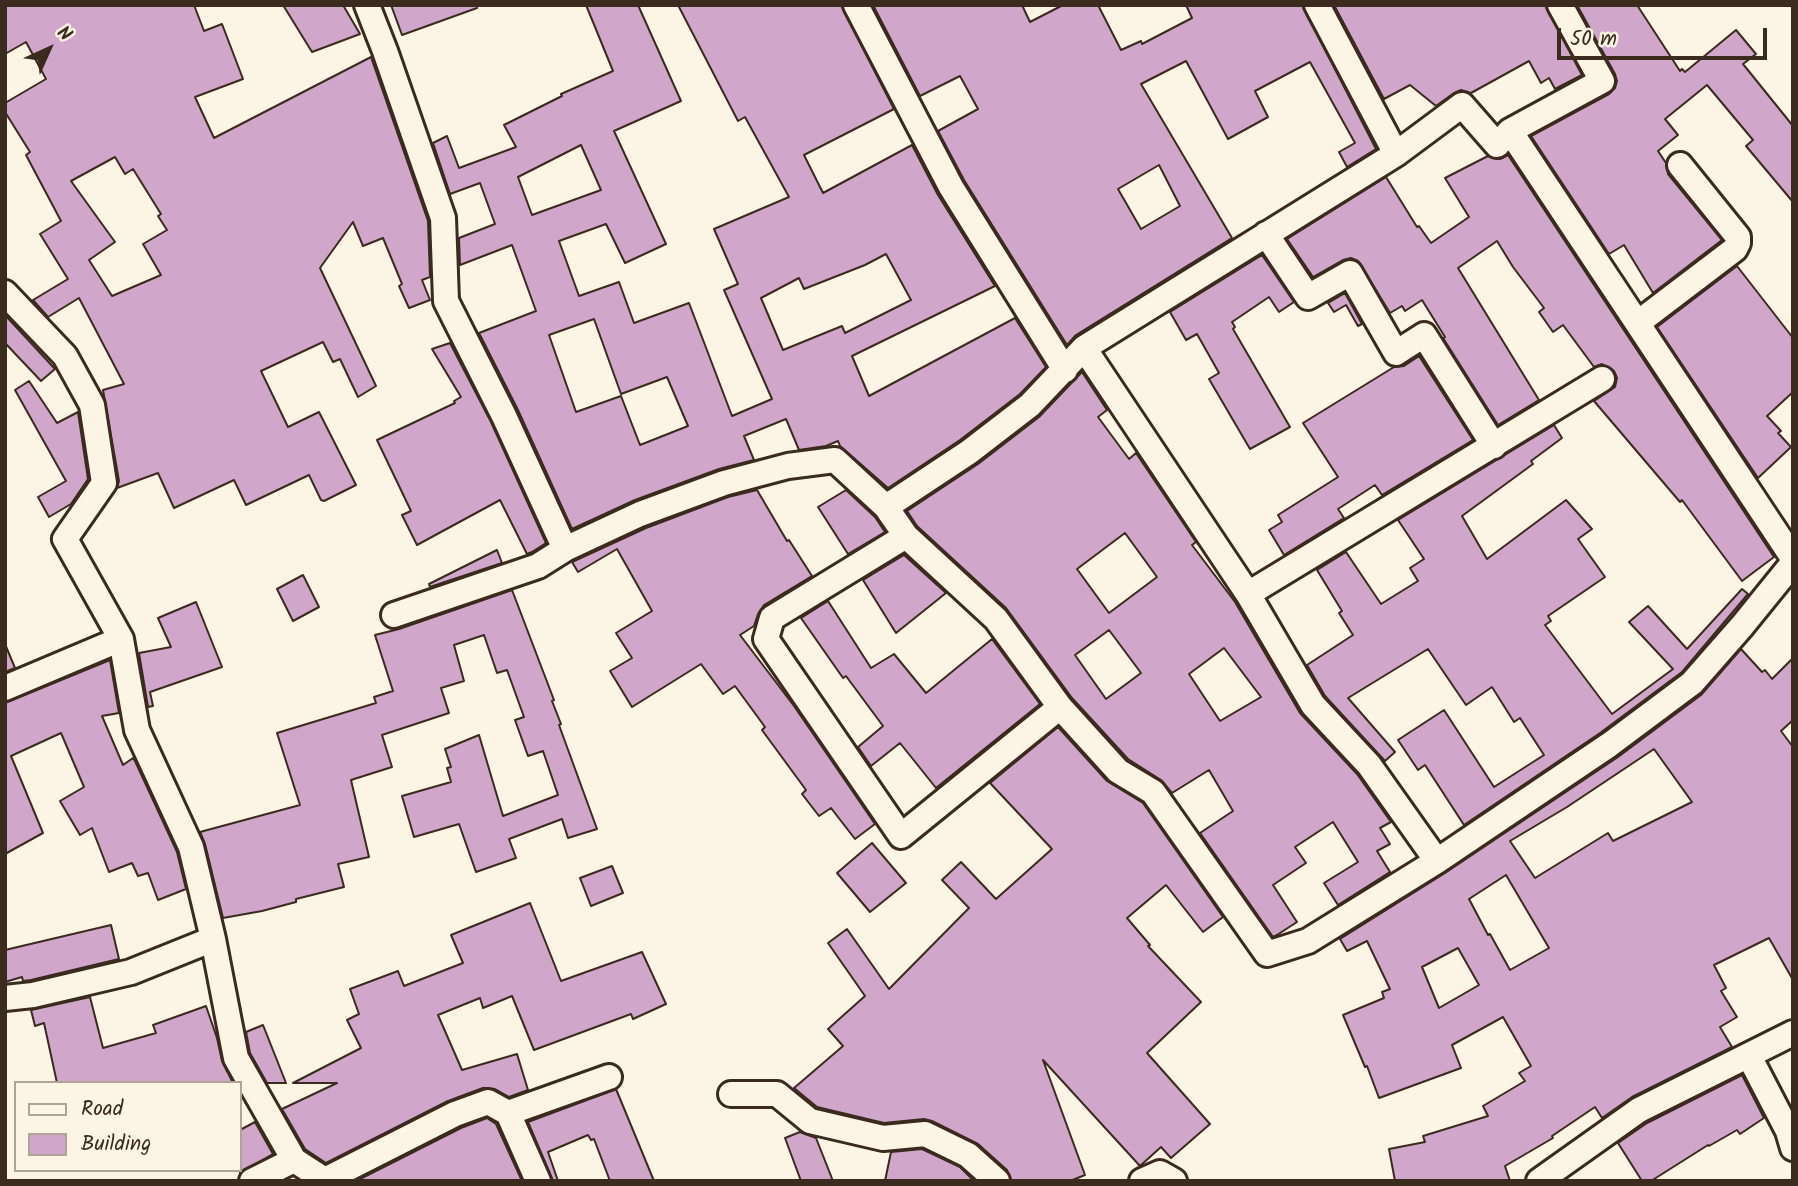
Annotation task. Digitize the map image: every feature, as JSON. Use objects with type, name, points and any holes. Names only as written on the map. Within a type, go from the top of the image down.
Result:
[{"type":"street","points":[[367,5],[443,218],[446,301],[504,416],[565,549]]},
{"type":"street","points":[[856,5],[951,187],[1065,370]]},
{"type":"street","points":[[1317,5],[1396,154]]},
{"type":"street","points":[[886,507],[969,452],[1030,405],[1084,348],[1396,154],[1462,105],[1497,145],[1510,131],[1602,81],[1560,5]]},
{"type":"street","points":[[394,615],[538,566],[565,549],[640,514],[724,483],[788,466],[835,460],[886,507],[906,536],[996,619],[1060,707],[1118,771],[1153,792],[1267,954],[1308,941],[1437,861],[1609,745],[1692,683],[1742,626],[1793,561],[1639,322],[1510,131]]},
{"type":"street","points":[[1639,322],[1735,249],[1738,243],[1738,237],[1680,165]]},
{"type":"street","points":[[1266,234],[1308,297],[1350,273],[1396,353],[1424,335],[1494,446]]},
{"type":"street","points":[[5,293],[65,356],[92,404],[104,483],[65,539],[121,639],[138,730],[191,847],[213,939],[236,1058],[294,1160],[325,1180],[454,1114],[488,1102],[508,1113],[538,1181]]},
{"type":"street","points":[[1084,348],[1248,594],[1313,705],[1369,765],[1437,861]]},
{"type":"street","points":[[1248,594],[1602,379]]},
{"type":"street","points":[[906,536],[772,618],[766,639],[901,836],[1060,707]]},
{"type":"street","points":[[5,688],[121,639]]},
{"type":"street","points":[[5,998],[33,995],[131,972],[213,939]]},
{"type":"street","points":[[1539,1181],[1639,1110],[1793,1033]]},
{"type":"street","points":[[1749,1055],[1788,1131],[1793,1148]]},
{"type":"street","points":[[508,1113],[609,1077]]},
{"type":"street","points":[[731,1094],[777,1094],[810,1121],[883,1138],[925,1134],[968,1155],[997,1181]]},
{"type":"street","points":[[253,1181],[294,1160]]},
{"type":"street","points":[[1142,1181],[1160,1174],[1174,1181]]},
{"type":"building","points":[[5,5],[194,5],[204,31],[222,24],[243,79],[195,97],[214,138],[371,57],[428,221],[430,277],[422,280],[430,300],[409,308],[383,238],[363,246],[353,222],[320,268],[376,386],[358,397],[340,359],[333,362],[323,342],[261,371],[288,427],[319,412],[356,485],[324,501],[309,475],[246,505],[234,480],[174,508],[158,473],[117,488],[119,481],[103,390],[124,384],[79,298],[48,317],[33,300],[68,279],[40,234],[61,221],[26,155],[30,152],[5,112],[5,103],[46,79],[26,42],[5,54]],"holes":[[[115,157],[125,174],[133,169],[161,214],[158,216],[167,230],[143,244],[161,275],[112,296],[89,260],[115,242],[71,181]]]},
{"type":"building","points":[[283,5],[343,5],[360,34],[312,52]]},
{"type":"building","points":[[391,5],[476,5],[477,8],[402,35]]},
{"type":"building","points":[[586,5],[638,5],[681,101],[614,131],[666,244],[625,263],[606,224],[559,241],[579,296],[619,282],[634,323],[689,303],[732,416],[772,399],[724,290],[738,284],[714,229],[789,197],[745,117],[738,121],[678,5],[841,5],[894,109],[804,155],[823,193],[912,145],[938,195],[995,286],[852,356],[869,396],[1015,318],[1046,367],[1020,394],[960,440],[888,488],[840,446],[838,441],[826,446],[799,450],[786,419],[744,436],[754,460],[719,469],[635,500],[572,529],[518,410],[479,333],[536,311],[512,245],[460,265],[459,238],[495,224],[480,183],[450,194],[433,143],[447,136],[459,168],[516,147],[504,125],[562,96],[561,94],[613,71]],"holes":[[[581,145],[601,190],[532,215],[518,177]],[[886,254],[911,300],[845,333],[842,326],[783,350],[761,298],[799,278],[804,289]],[[594,319],[621,394],[667,377],[688,426],[640,445],[621,396],[576,412],[549,335]]]},
{"type":"building","points":[[873,5],[1022,5],[1030,22],[1063,5],[1098,5],[1121,50],[1141,41],[1142,44],[1192,18],[1186,5],[1302,5],[1376,149],[1347,167],[1339,152],[1355,143],[1310,62],[1255,91],[1268,117],[1228,139],[1186,61],[1141,84],[1232,238],[1076,335],[1067,345],[964,180],[938,131],[978,109],[960,76],[920,96]],"holes":[[[1159,165],[1180,206],[1141,229],[1118,189]]]},
{"type":"building","points":[[1334,5],[1545,5],[1582,75],[1555,89],[1549,78],[1541,83],[1529,61],[1471,93],[1461,90],[1454,93],[1436,106],[1410,85],[1384,99]]},
{"type":"building","points":[[1577,5],[1637,5],[1680,71],[1682,69],[1685,72],[1736,30],[1756,54],[1743,64],[1793,126],[1793,202],[1746,146],[1753,140],[1707,85],[1665,119],[1678,135],[1658,151],[1666,163],[1668,174],[1722,240],[1653,293],[1624,245],[1609,254],[1531,136],[1609,94],[1615,88],[1615,74]]},
{"type":"building","points":[[1508,155],[1774,557],[1742,581],[1682,500],[1680,502],[1594,401],[1615,387],[1617,378],[1614,371],[1602,364],[1594,367],[1563,325],[1553,332],[1539,312],[1544,308],[1497,241],[1458,268],[1539,400],[1498,425],[1422,300],[1405,311],[1402,306],[1390,313],[1358,261],[1351,258],[1343,260],[1313,277],[1287,239],[1386,177],[1417,227],[1419,226],[1431,243],[1469,217],[1445,178],[1488,156],[1500,159]]},
{"type":"building","points":[[1262,255],[1294,302],[1279,312],[1269,297],[1232,322],[1235,327],[1233,329],[1290,427],[1250,449],[1209,379],[1219,373],[1197,334],[1186,340],[1170,312]]},
{"type":"building","points":[[1737,266],[1793,338],[1793,392],[1767,416],[1791,447],[1758,478],[1657,327]]},
{"type":"building","points":[[1345,293],[1362,324],[1358,326],[1346,305],[1334,312],[1328,303]]},
{"type":"building","points":[[5,315],[55,369],[41,381],[5,343]]},
{"type":"building","points":[[450,343],[491,422],[546,543],[527,554],[500,500],[417,545],[402,515],[411,511],[377,440],[455,403],[454,401],[461,397],[432,349]]},
{"type":"building","points":[[1419,356],[1473,440],[1382,495],[1375,485],[1338,509],[1344,518],[1284,555],[1269,530],[1282,522],[1278,515],[1338,477],[1303,423],[1394,367],[1404,366]]},
{"type":"building","points":[[1082,372],[1107,410],[1098,417],[1129,459],[1136,453],[1196,542],[1192,545],[1235,602],[1300,713],[1357,774],[1391,822],[1380,828],[1390,844],[1377,851],[1390,872],[1338,905],[1324,883],[1358,862],[1333,822],[1295,847],[1306,863],[1273,885],[1297,922],[1273,937],[1200,833],[1233,811],[1209,770],[1172,793],[1161,780],[1128,759],[1072,698],[1006,608],[917,526],[907,511],[978,464],[1039,417]],"holes":[[[1125,533],[1157,577],[1109,613],[1077,569]],[[1109,630],[1141,673],[1106,699],[1075,655]],[[1224,648],[1261,697],[1220,721],[1189,674]]]},
{"type":"building","points":[[29,381],[57,423],[78,412],[88,479],[71,504],[49,517],[38,497],[66,481],[15,390]]},
{"type":"building","points":[[1554,425],[1562,438],[1531,461],[1533,464],[1462,516],[1487,559],[1566,500],[1592,529],[1578,539],[1605,577],[1548,616],[1551,621],[1545,625],[1612,714],[1673,669],[1629,622],[1648,606],[1687,649],[1742,589],[1748,594],[1682,672],[1600,733],[1464,825],[1425,765],[1418,770],[1398,740],[1444,710],[1494,787],[1544,755],[1520,718],[1514,722],[1492,687],[1466,705],[1428,649],[1348,698],[1395,752],[1385,761],[1325,696],[1307,665],[1353,635],[1317,570],[1346,552],[1381,604],[1418,581],[1410,568],[1424,559],[1398,520]]},
{"type":"building","points":[[757,490],[787,541],[789,540],[812,576],[764,605],[754,626],[740,635],[794,706],[875,824],[855,839],[831,808],[819,816],[802,794],[806,790],[762,730],[765,727],[735,686],[723,694],[701,664],[632,707],[610,671],[632,658],[616,633],[652,611],[617,549],[578,572],[572,562],[646,528],[728,497]]},
{"type":"building","points":[[846,490],[875,517],[885,532],[848,554],[818,507]]},
{"type":"building","points":[[497,550],[502,563],[430,587],[429,584]]},
{"type":"building","points":[[904,555],[946,593],[896,633],[863,580]]},
{"type":"building","points":[[303,575],[319,607],[293,621],[277,589]]},
{"type":"building","points":[[512,590],[554,700],[552,701],[561,724],[559,725],[597,829],[568,838],[562,819],[509,839],[516,858],[476,872],[459,824],[414,837],[402,796],[451,782],[447,768],[451,767],[445,749],[479,735],[503,816],[558,795],[543,751],[528,756],[515,720],[524,717],[507,670],[497,673],[484,635],[454,645],[464,681],[441,688],[449,713],[382,735],[392,767],[351,780],[369,857],[338,864],[344,887],[262,911],[223,918],[200,832],[300,805],[277,733],[376,703],[374,697],[393,691],[375,635]]},
{"type":"building","points":[[828,601],[871,668],[894,654],[926,693],[992,639],[1040,704],[936,788],[900,743],[871,766],[858,747],[883,726],[846,676],[843,678],[801,618]]},
{"type":"building","points":[[196,602],[222,667],[150,692],[153,706],[148,707],[139,653],[171,647],[158,618]]},
{"type":"building","points":[[5,644],[15,668],[5,672]]},
{"type":"building","points":[[1741,649],[1772,679],[1793,658],[1793,720],[1781,731],[1793,747],[1793,980],[1769,938],[1714,965],[1726,988],[1721,991],[1737,1017],[1720,1027],[1732,1047],[1632,1097],[1602,1118],[1595,1107],[1552,1136],[1553,1138],[1505,1166],[1510,1181],[1395,1181],[1389,1149],[1425,1142],[1423,1136],[1488,1116],[1483,1106],[1525,1081],[1519,1073],[1531,1066],[1503,1017],[1452,1045],[1461,1068],[1379,1098],[1343,1015],[1384,998],[1382,992],[1390,989],[1367,941],[1347,951],[1340,939],[1445,873],[1618,757],[1701,695]],"holes":[[[1654,749],[1692,802],[1613,841],[1608,833],[1535,878],[1510,841]],[[1506,875],[1549,948],[1510,970],[1469,899]],[[1458,948],[1479,985],[1439,1008],[1422,967]]]},
{"type":"building","points":[[110,660],[119,713],[102,716],[123,765],[133,758],[135,761],[177,852],[186,889],[158,900],[148,873],[138,876],[132,863],[109,872],[92,828],[80,835],[60,801],[84,787],[61,733],[11,756],[43,833],[5,854],[5,703]]},
{"type":"building","points":[[1058,727],[1107,781],[1143,803],[1223,917],[1203,932],[1166,885],[1127,918],[1150,945],[1148,946],[1201,1002],[1147,1053],[1210,1124],[1171,1158],[1161,1147],[1140,1166],[1043,1060],[1085,1175],[1070,1181],[1011,1181],[1007,1170],[978,1144],[932,1121],[924,1119],[884,1123],[817,1107],[794,1088],[843,1046],[828,1029],[865,996],[828,943],[847,929],[889,989],[969,908],[942,880],[961,862],[996,899],[1052,849],[990,783]]},
{"type":"building","points":[[872,843],[906,883],[870,912],[837,873]]},
{"type":"building","points":[[612,866],[623,893],[591,906],[580,878]]},
{"type":"building","points":[[530,903],[561,981],[642,952],[666,1004],[633,1019],[631,1014],[534,1050],[512,996],[483,1008],[480,998],[438,1015],[462,1070],[517,1054],[528,1090],[509,1097],[495,1089],[483,1088],[448,1101],[326,1163],[305,1149],[282,1109],[337,1083],[293,1083],[361,1048],[347,1020],[359,1014],[350,989],[398,971],[404,986],[463,963],[451,935]]},
{"type":"building","points":[[111,925],[119,959],[31,980],[23,981],[22,977],[5,982],[5,950]]},
{"type":"building","points":[[90,997],[103,1048],[156,1033],[153,1025],[206,1006],[222,1061],[232,1081],[57,1081],[44,1023],[35,1026],[31,1010]]},
{"type":"building","points":[[263,1025],[286,1083],[267,1083],[250,1053],[246,1032]]},
{"type":"building","points":[[1742,1075],[1764,1118],[1740,1134],[1737,1130],[1708,1145],[1651,1181],[1642,1181],[1618,1143],[1647,1123]]},
{"type":"building","points":[[616,1089],[654,1181],[610,1181],[594,1139],[591,1140],[588,1135],[548,1152],[558,1181],[553,1181],[528,1122]]},
{"type":"building","points":[[487,1118],[496,1124],[522,1181],[356,1181],[461,1128]]},
{"type":"building","points":[[255,1122],[273,1154],[242,1172],[242,1129]]},
{"type":"building","points":[[800,1132],[816,1138],[833,1181],[801,1181],[785,1138]]},
{"type":"building","points":[[922,1149],[960,1167],[974,1181],[885,1181],[891,1152]]}]
